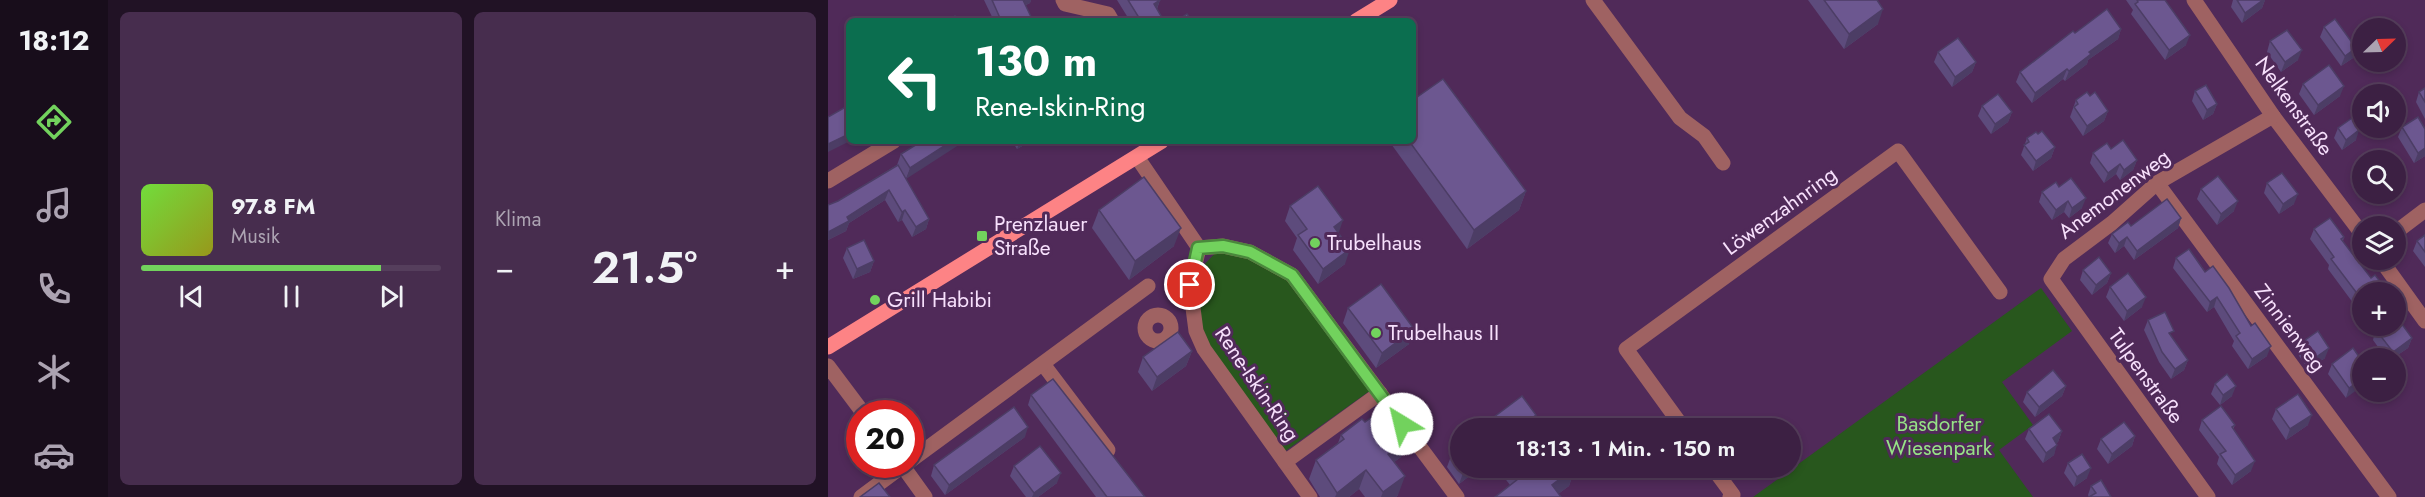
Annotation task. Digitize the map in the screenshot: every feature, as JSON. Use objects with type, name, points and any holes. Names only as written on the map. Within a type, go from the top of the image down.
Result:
[{"type":"main road","points":[[1361,18],[1390,0]]},
{"type":"main road","points":[[828,347],[1157,144]]},
{"type":"street","points":[[1063,0],[1065,4],[1108,14],[1110,18]]},
{"type":"street","points":[[1593,0],[1680,118],[1704,136],[1724,163]]},
{"type":"street","name":"Nelkenstraße","points":[[2194,0],[2273,116],[2352,221]]},
{"type":"street","name":"Anemonenweg","points":[[2050,279],[2064,259],[2112,223],[2157,183],[2273,116]]},
{"type":"street","points":[[828,181],[889,144]]},
{"type":"street","name":"Löwenzahnring","points":[[1676,418],[1626,349],[1898,151],[2000,292]]},
{"type":"street","points":[[1137,157],[1198,248],[1223,246],[1250,252],[1292,275],[1455,496]]},
{"type":"street","name":"Zinnienweg","points":[[2157,183],[2389,497]]},
{"type":"street","points":[[2406,224],[2425,210]]},
{"type":"street","name":"Rene-Iskin-Ring","points":[[1198,248],[1190,285],[1196,331],[1204,349],[1285,462],[1380,393]]},
{"type":"street","points":[[2388,270],[2425,321]]},
{"type":"street","name":"Tulpenstraße","points":[[2050,279],[2208,497]]},
{"type":"street","points":[[924,450],[1148,286]]},
{"type":"street","points":[[1169,322],[1179,314],[1193,308]]},
{"type":"street","points":[[1043,364],[1115,459]]},
{"type":"street","points":[[828,366],[854,400]]},
{"type":"street","points":[[1285,462],[1310,497]]},
{"type":"street","points":[[861,497],[886,478]]},
{"type":"street","points":[[913,478],[925,497]]},
{"type":"street","points":[[1719,478],[1731,496]]},
{"type":"green space","points":[[1218,250],[1236,253],[1289,278],[1371,390],[1284,452],[1204,337],[1197,303],[1202,267]]},
{"type":"green space","name":"Basdorfer Wiesenpark","points":[[2041,288],[2072,331],[2002,382],[2033,425],[1999,450],[2033,497],[1753,497],[1779,478],[1801,478],[1801,462]]},
{"type":"building","points":[[992,0],[1023,0],[1032,18],[1000,18]]},
{"type":"building","points":[[1128,0],[1160,0],[1154,4],[1162,18],[1139,18]]},
{"type":"building","points":[[1824,0],[1877,0],[1883,9],[1849,34]]},
{"type":"building","points":[[2137,0],[2165,0],[2190,35],[2169,50],[2135,4]]},
{"type":"building","points":[[2237,0],[2263,0],[2245,13]]},
{"type":"building","points":[[2107,9],[2121,29],[2089,52],[2091,54],[2069,71],[2067,69],[2035,93],[2020,72],[2073,31],[2075,33]]},
{"type":"building","points":[[2335,19],[2352,42],[2352,51],[2345,56],[2324,27]]},
{"type":"building","points":[[2287,30],[2302,50],[2285,62],[2270,41]]},
{"type":"building","points":[[1958,38],[1976,62],[1955,77],[1938,52]]},
{"type":"building","points":[[2329,65],[2344,86],[2318,105],[2303,84]]},
{"type":"building","points":[[1443,79],[1526,191],[1474,230],[1411,144],[1416,144],[1416,98]]},
{"type":"building","points":[[2206,85],[2217,104],[2207,110],[2195,91]]},
{"type":"building","points":[[2425,88],[2425,102],[2419,92]]},
{"type":"building","points":[[2087,92],[2090,96],[2095,92],[2108,111],[2087,126],[2074,107],[2078,104],[2076,100]]},
{"type":"building","points":[[1998,94],[2012,112],[1995,124],[1982,106]]},
{"type":"building","points":[[846,107],[846,135],[828,144],[828,117]]},
{"type":"building","points":[[2418,117],[2425,129],[2425,148],[2418,153],[2406,134],[2406,124]]},
{"type":"building","points":[[2352,118],[2352,135],[2346,140],[2338,128]]},
{"type":"building","points":[[2042,131],[2055,147],[2036,161],[2024,145],[2029,142],[2027,138]]},
{"type":"building","points":[[2123,140],[2137,160],[2124,170],[2120,164],[2108,173],[2093,153],[2107,143],[2111,149]]},
{"type":"building","points":[[917,144],[947,144],[910,168],[901,154]]},
{"type":"building","points":[[898,165],[929,219],[916,227],[905,210],[902,212],[889,190],[847,217],[849,221],[828,232],[828,205]]},
{"type":"building","points":[[2282,173],[2298,194],[2283,204],[2267,183]]},
{"type":"building","points":[[2218,176],[2238,201],[2221,214],[2201,189]]},
{"type":"building","points":[[1144,177],[1181,228],[1135,261],[1099,210]]},
{"type":"building","points":[[2071,178],[2086,198],[2072,208],[2068,201],[2056,210],[2042,192],[2056,182],[2059,187]]},
{"type":"building","name":"Trubelhaus","points":[[1318,186],[1343,220],[1334,227],[1350,249],[1323,269],[1298,235],[1307,229],[1290,206]]},
{"type":"building","points":[[2167,199],[2181,218],[2137,251],[2127,237],[2119,243],[2112,234],[2128,222],[2131,226]]},
{"type":"building","points":[[2330,218],[2344,237],[2341,239],[2352,253],[2352,270],[2365,270],[2371,278],[2375,275],[2380,282],[2352,282],[2352,287],[2331,259],[2334,257],[2314,229]]},
{"type":"building","points":[[2425,235],[2425,252],[2417,241]]},
{"type":"building","points":[[864,240],[874,261],[857,269],[847,248]]},
{"type":"building","points":[[2189,249],[2205,272],[2213,266],[2251,326],[2255,323],[2271,346],[2252,359],[2236,336],[2240,333],[2217,297],[2210,302],[2176,258]]},
{"type":"building","points":[[2099,257],[2111,273],[2096,285],[2083,270]]},
{"type":"building","points":[[2128,273],[2146,297],[2127,311],[2110,287]]},
{"type":"building","points":[[1381,284],[1414,329],[1382,353],[1348,308]]},
{"type":"building","points":[[2165,312],[2174,331],[2169,333],[2188,360],[2175,369],[2162,352],[2148,320]]},
{"type":"building","points":[[2406,330],[2412,338],[2398,348],[2390,348],[2381,336],[2406,336]]},
{"type":"building","points":[[2318,331],[2329,348],[2312,360],[2301,343]]},
{"type":"building","points":[[1178,332],[1192,351],[1157,377],[1143,357]]},
{"type":"building","points":[[2352,349],[2352,386],[2349,388],[2332,364]]},
{"type":"building","points":[[2053,370],[2066,386],[2039,407],[2027,392]]},
{"type":"building","points":[[2227,374],[2236,386],[2223,395],[2215,384]]},
{"type":"building","points":[[1053,379],[1145,497],[1107,497],[1031,395]]},
{"type":"building","points":[[2298,394],[2312,415],[2290,429],[2276,409]]},
{"type":"building","points":[[1522,396],[1536,415],[1532,418],[1493,418]]},
{"type":"building","points":[[1394,401],[1413,426],[1404,433],[1408,438],[1388,454],[1405,476],[1383,492],[1366,470],[1337,493],[1316,460],[1344,439],[1341,435],[1362,419],[1365,422]]},
{"type":"building","points":[[2221,406],[2235,425],[2232,427],[2255,461],[2235,475],[2220,454],[2226,451],[2202,420]]},
{"type":"building","points":[[1014,407],[1028,427],[949,485],[934,465]]},
{"type":"building","points":[[2049,414],[2062,431],[2053,438],[2057,445],[2046,453],[2029,429]]},
{"type":"building","points":[[2124,422],[2135,436],[2112,454],[2101,439]]},
{"type":"building","points":[[1040,446],[1061,473],[1034,493],[1014,466]]},
{"type":"building","points":[[2082,454],[2091,468],[2077,477],[2068,463]]},
{"type":"building","points":[[1519,478],[1561,478],[1552,485],[1561,497],[1495,497]]},
{"type":"building","points":[[2101,480],[2111,497],[2089,497],[2096,493],[2091,486]]},
{"type":"building","points":[[879,483],[890,497],[860,497]]},
{"type":"place","name":"Prenzlauer Straße","points":[[982,236]]},
{"type":"place","name":"Trubelhaus","points":[[1315,243]]},
{"type":"place","name":"Grill Habibi","points":[[875,300]]},
{"type":"place","name":"Trubelhaus II","points":[[1376,333]]},
{"type":"route","points":[[1190,285],[1198,248],[1223,246],[1250,252],[1292,275],[1402,424]]}]
